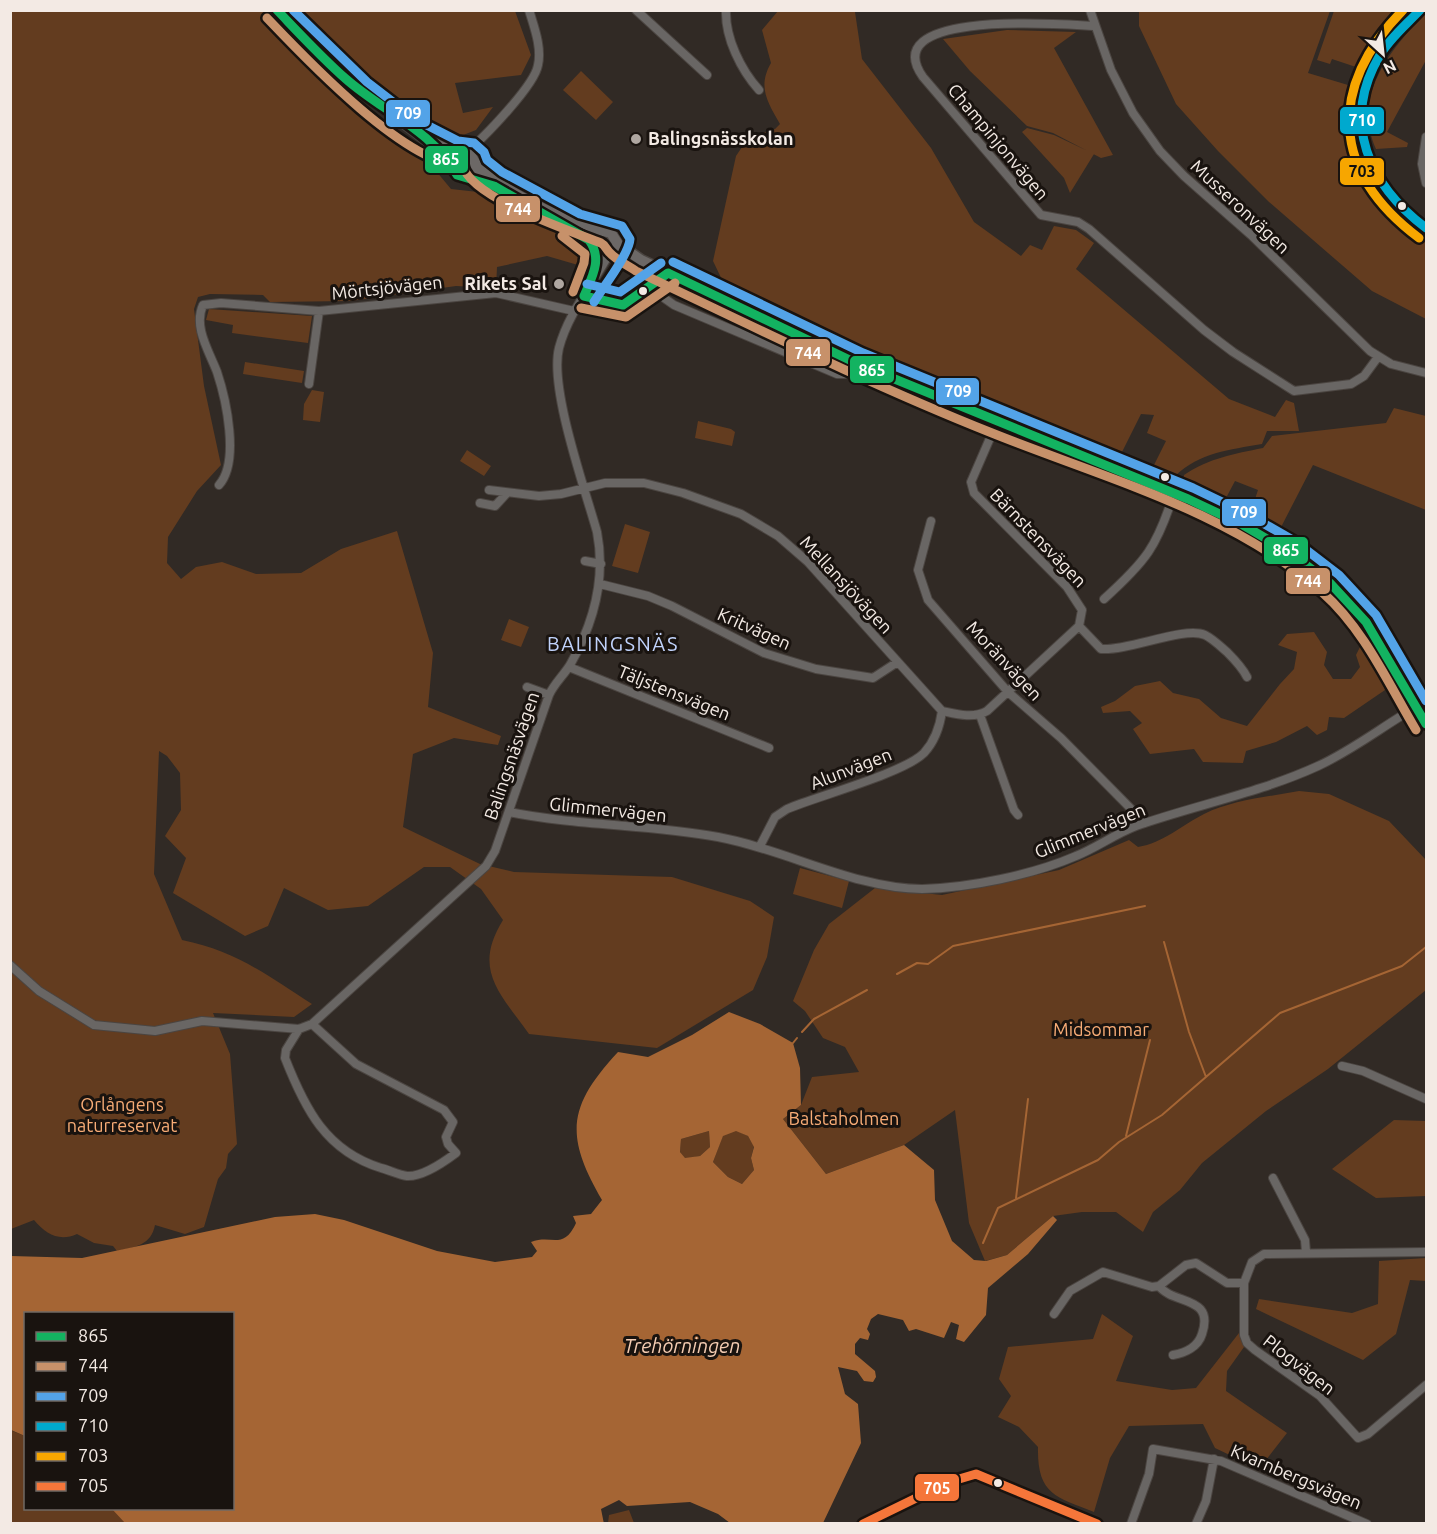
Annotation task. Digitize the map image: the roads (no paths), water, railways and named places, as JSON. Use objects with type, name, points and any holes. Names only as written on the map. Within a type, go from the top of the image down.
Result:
[{"type":"main road","points":[[276,10],[346,79],[428,141],[452,164],[457,175],[494,186],[574,229],[596,248],[613,250],[641,260],[858,364],[1174,493],[1243,525],[1289,552],[1330,583],[1366,622],[1426,724]]},
{"type":"main road","points":[[428,141],[462,154],[496,182],[576,225],[614,235],[613,250]]},
{"type":"main road","points":[[452,164],[462,154]]},
{"type":"main road","points":[[468,177],[476,164]]},
{"type":"main road","points":[[596,248],[596,238],[603,232]]},
{"type":"street","points":[[462,154],[479,142],[536,73],[539,50],[529,10]]},
{"type":"street","points":[[636,10],[708,75]]},
{"type":"street","points":[[726,10],[728,28],[741,64],[759,90]]},
{"type":"street","name":"Musseronvägen","points":[[1090,10],[1111,69],[1133,112],[1160,151],[1184,177],[1251,235],[1378,357],[1391,364],[1426,373]]},
{"type":"street","points":[[1420,10],[1380,55],[1372,69],[1364,94],[1362,124],[1367,153],[1376,177],[1393,200],[1426,228]]},
{"type":"street","name":"Champinjonvägen","points":[[1095,26],[1012,22],[940,32],[922,41],[917,51],[917,64],[923,77],[1041,214],[1078,222],[1204,330],[1272,378],[1299,391],[1351,384],[1364,376],[1378,357]]},
{"type":"street","points":[[1426,137],[1422,164],[1426,183]]},
{"type":"street","points":[[476,164],[479,142]]},
{"type":"street","name":"Balingsnäsvägen","points":[[584,296],[596,266],[596,248]]},
{"type":"street","name":"Balingsnäsvägen","points":[[10,965],[39,991],[94,1025],[155,1031],[202,1021],[299,1029],[312,1024],[486,866],[495,851],[549,695],[556,681],[569,667],[587,629],[600,584],[601,564],[597,532],[557,379],[559,348],[574,311],[613,250]]},
{"type":"street","name":"Mörtsjövägen","points":[[219,485],[227,468],[230,410],[202,336],[199,320],[202,305],[221,303],[319,310],[496,294],[574,311]]},
{"type":"street","points":[[664,298],[674,305],[837,374],[846,374],[858,364]]},
{"type":"street","points":[[309,384],[319,310]]},
{"type":"street","name":"Bärnstensvägen","points":[[997,422],[970,482],[974,493],[1067,587],[1082,610],[1079,626]]},
{"type":"street","name":"Mellansjövägen","points":[[489,490],[548,496],[614,482],[644,483],[683,493],[749,519],[793,547],[942,711]]},
{"type":"street","name":"Mellansjövägen","points":[[480,503],[495,506],[507,493]]},
{"type":"street","points":[[1104,599],[1134,572],[1155,546],[1174,493]]},
{"type":"street","name":"Moränvägen","points":[[931,521],[918,565],[922,589],[928,600],[1008,692],[1061,738],[1145,823]]},
{"type":"street","points":[[585,561],[601,564]]},
{"type":"street","name":"Kritvägen","points":[[600,584],[648,596],[764,653],[801,665],[873,678],[896,663]]},
{"type":"street","points":[[942,711],[980,715],[1079,626],[1101,650],[1118,651],[1174,636],[1203,634],[1243,667],[1247,677]]},
{"type":"street","name":"Täljstensvägen","points":[[569,667],[769,748]]},
{"type":"street","points":[[527,687],[549,695]]},
{"type":"street","name":"Glimmervägen","points":[[509,812],[543,819],[716,836],[760,846],[861,880],[920,889],[973,884],[1045,868],[1145,823],[1268,785],[1316,767],[1338,756],[1416,707]]},
{"type":"street","name":"Alunvägen","points":[[760,846],[775,817],[788,809],[903,765],[922,754],[941,722],[942,711]]},
{"type":"street","points":[[980,715],[1014,810],[1018,815]]},
{"type":"street","points":[[299,1029],[286,1050],[285,1059],[310,1112],[329,1139],[358,1161],[409,1176],[426,1171],[456,1153],[448,1144],[446,1137],[453,1122],[451,1116],[444,1110],[356,1064],[312,1024]]},
{"type":"street","points":[[1342,1066],[1426,1099]]},
{"type":"street","points":[[1273,1178],[1305,1240],[1306,1252]]},
{"type":"street","points":[[1054,1314],[1070,1291],[1103,1272],[1152,1287],[1159,1286],[1186,1265],[1196,1263],[1227,1283],[1244,1283],[1252,1262],[1264,1254],[1426,1252]]},
{"type":"street","name":"Plogvägen","points":[[1244,1283],[1245,1340],[1320,1396],[1353,1435],[1361,1438],[1426,1385]]},
{"type":"street","points":[[1159,1286],[1167,1294],[1191,1301],[1200,1309],[1204,1320],[1202,1337],[1186,1353],[1173,1355]]},
{"type":"street","name":"Kvarnbergsvägen","points":[[1131,1524],[1149,1474],[1153,1449],[1214,1459],[1367,1524]]},
{"type":"street","points":[[1196,1524],[1206,1501],[1214,1459]]},
{"type":"street","points":[[862,1524],[949,1482],[976,1474],[1098,1524]]},
{"type":"water","name":"Trehörningen","points":[[729,1012],[760,1024],[793,1043],[800,1068],[801,1105],[783,1119],[826,1174],[904,1145],[934,1170],[935,1200],[952,1241],[974,1260],[986,1261],[1007,1255],[1053,1216],[1057,1220],[1028,1254],[988,1288],[986,1315],[964,1342],[956,1339],[959,1325],[951,1322],[944,1338],[916,1329],[909,1331],[903,1320],[878,1314],[871,1319],[867,1329],[870,1334],[868,1340],[860,1338],[855,1344],[855,1354],[875,1371],[876,1377],[873,1382],[864,1381],[857,1371],[838,1367],[845,1394],[858,1404],[861,1443],[823,1523],[730,1523],[718,1514],[690,1502],[627,1506],[619,1500],[601,1509],[604,1524],[125,1523],[113,1510],[234,1510],[234,1312],[24,1312],[24,1436],[11,1430],[11,1256],[82,1258],[275,1217],[315,1214],[344,1220],[437,1251],[495,1262],[532,1257],[537,1251],[531,1242],[566,1237],[576,1223],[573,1216],[591,1214],[602,1200],[590,1178],[577,1140],[577,1123],[581,1106],[589,1089],[618,1052],[648,1057],[692,1035]],"holes":[[[709,1131],[710,1147],[700,1156],[685,1158],[680,1152],[681,1139]],[[736,1131],[748,1136],[754,1147],[751,1158],[754,1170],[742,1184],[728,1177],[713,1162],[723,1136]]]},
{"type":"waterway","points":[[897,974],[917,963],[928,964],[953,946],[1145,906]]},
{"type":"waterway","points":[[1164,942],[1189,1032],[1206,1077]]},
{"type":"waterway","points":[[983,1243],[998,1208],[1098,1160],[1119,1142],[1162,1115],[1280,1013],[1402,966],[1426,947]]},
{"type":"waterway","points":[[802,1032],[814,1019],[867,990]]},
{"type":"waterway","points":[[793,1043],[797,1038]]},
{"type":"waterway","points":[[1126,1136],[1150,1040]]},
{"type":"waterway","points":[[1016,1198],[1028,1099]]},
{"type":"place","name":"Balingsnässkolan","points":[[636,139]]},
{"type":"place","name":"Rikets Sal","points":[[559,284]]},
{"type":"district","name":"BALINGSNÄS","points":[[613,644]]},
{"type":"park label","name":"Midsommar","points":[[1101,1030]]},
{"type":"park label","name":"Orlångens naturreservat","points":[[122,1115]]},
{"type":"park label","name":"Balstaholmen","points":[[844,1119]]}]
